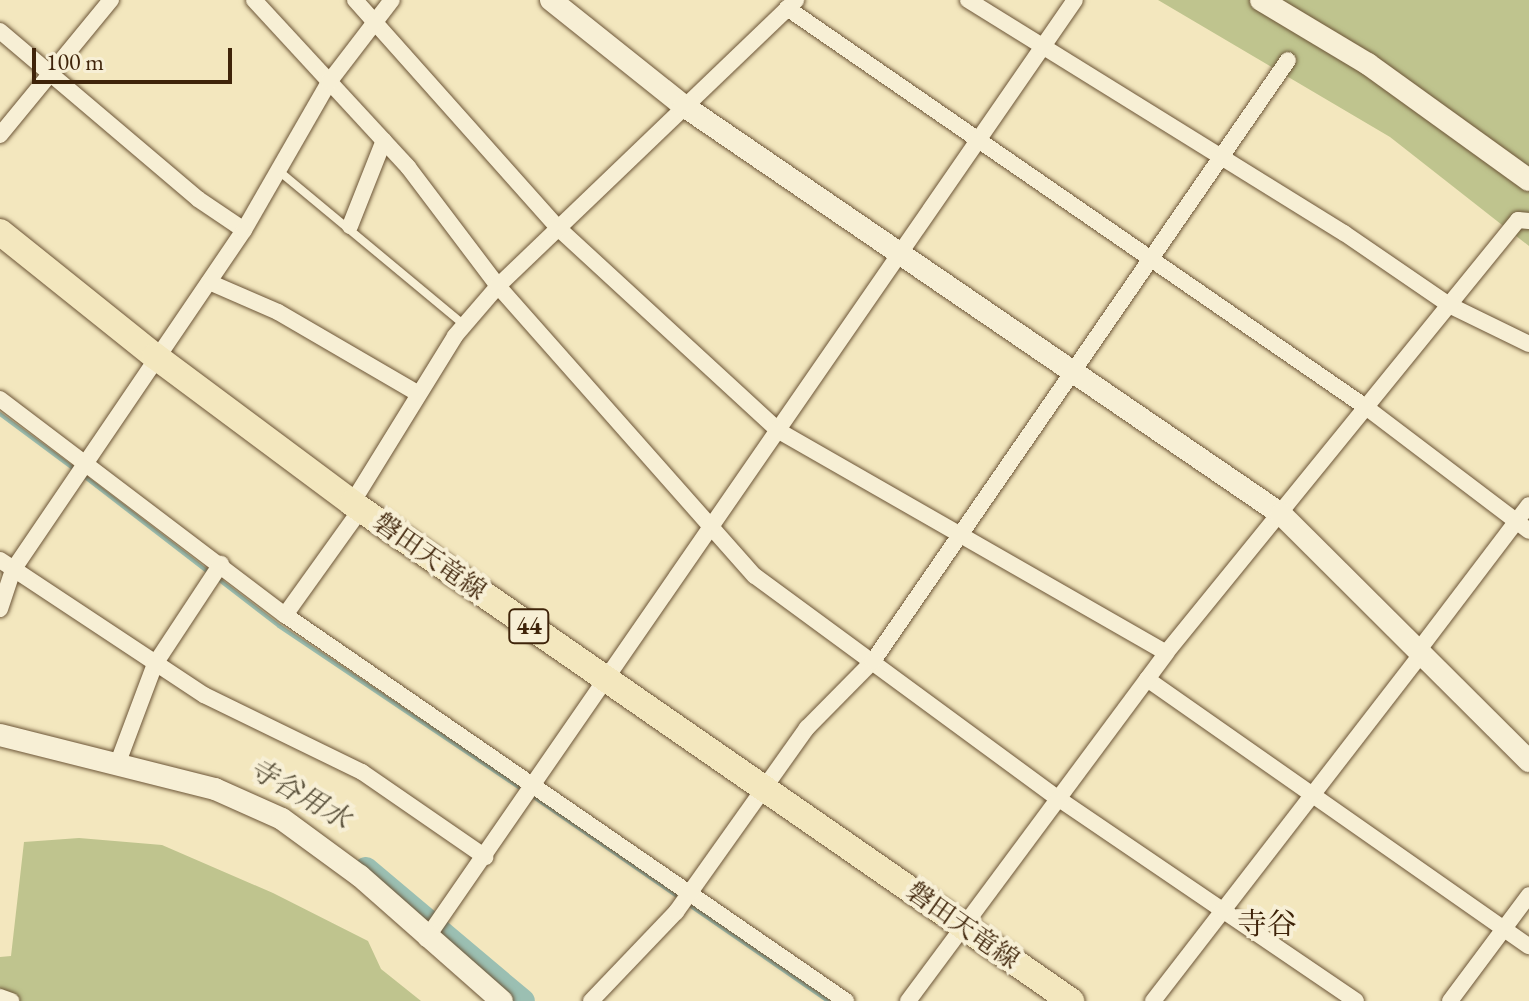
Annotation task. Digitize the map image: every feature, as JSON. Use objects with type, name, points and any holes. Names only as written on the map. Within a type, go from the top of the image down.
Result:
[{"type":"main road","name":"磐田天竜線","points":[[3,240],[357,506],[1071,1001]]},
{"type":"street","points":[[0,135],[111,0]]},
{"type":"street","points":[[254,0],[384,140],[498,286],[755,576],[1059,799],[1356,1001]]},
{"type":"street","points":[[355,0],[557,227],[779,431],[1166,653]]},
{"type":"street","points":[[0,609],[7,565],[85,463],[155,356],[209,282],[280,172],[329,82],[392,0]]},
{"type":"street","points":[[551,0],[684,106],[1281,514],[1529,761]]},
{"type":"street","points":[[968,0],[1220,156],[1449,305],[1529,344]]},
{"type":"street","points":[[426,939],[535,786],[1075,0]]},
{"type":"street","points":[[1261,0],[1368,64],[1529,180]]},
{"type":"street","points":[[285,615],[357,506],[417,393],[465,325],[498,286],[557,227],[792,4],[1367,408],[1523,526]]},
{"type":"street","points":[[0,31],[198,199],[244,230]]},
{"type":"street","points":[[591,1001],[690,893],[807,728],[873,661],[1288,60]]},
{"type":"street","points":[[350,226],[384,140]]},
{"type":"street","points":[[908,1001],[1166,653],[1518,220],[1529,221]]},
{"type":"street","points":[[209,282],[278,312],[417,393]]},
{"type":"street","points":[[0,399],[285,615],[846,1001]]},
{"type":"street","points":[[1153,1001],[1419,652],[1523,526],[1529,505]]},
{"type":"street","points":[[117,765],[155,664],[221,564]]},
{"type":"street","points":[[7,565],[204,695],[362,772],[485,857]]},
{"type":"street","points":[[1147,679],[1529,946]]},
{"type":"street","points":[[0,735],[215,789],[282,819],[360,876],[426,939],[502,1001]]},
{"type":"street","points":[[1450,1001],[1529,895]]},
{"type":"street","points":[[0,997],[11,1001]]},
{"type":"lane","points":[[280,172],[350,226],[465,325]]},
{"type":"green space","points":[[1158,0],[1529,0],[1529,246],[1390,137]]},
{"type":"green space","points":[[79,838],[162,845],[273,893],[368,941],[381,969],[421,1001],[0,1001],[0,957],[11,956],[24,842]]},
{"type":"waterway","points":[[0,414],[74,469]]},
{"type":"waterway","points":[[81,474],[211,574]]},
{"type":"waterway","points":[[218,579],[279,626],[523,790]]},
{"type":"waterway","points":[[531,795],[681,899]]},
{"type":"waterway","name":"寺谷用水","points":[[366,869],[523,1001]]},
{"type":"waterway","points":[[688,904],[828,1001]]},
{"type":"district","name":"寺谷","points":[[1267,924]]}]
